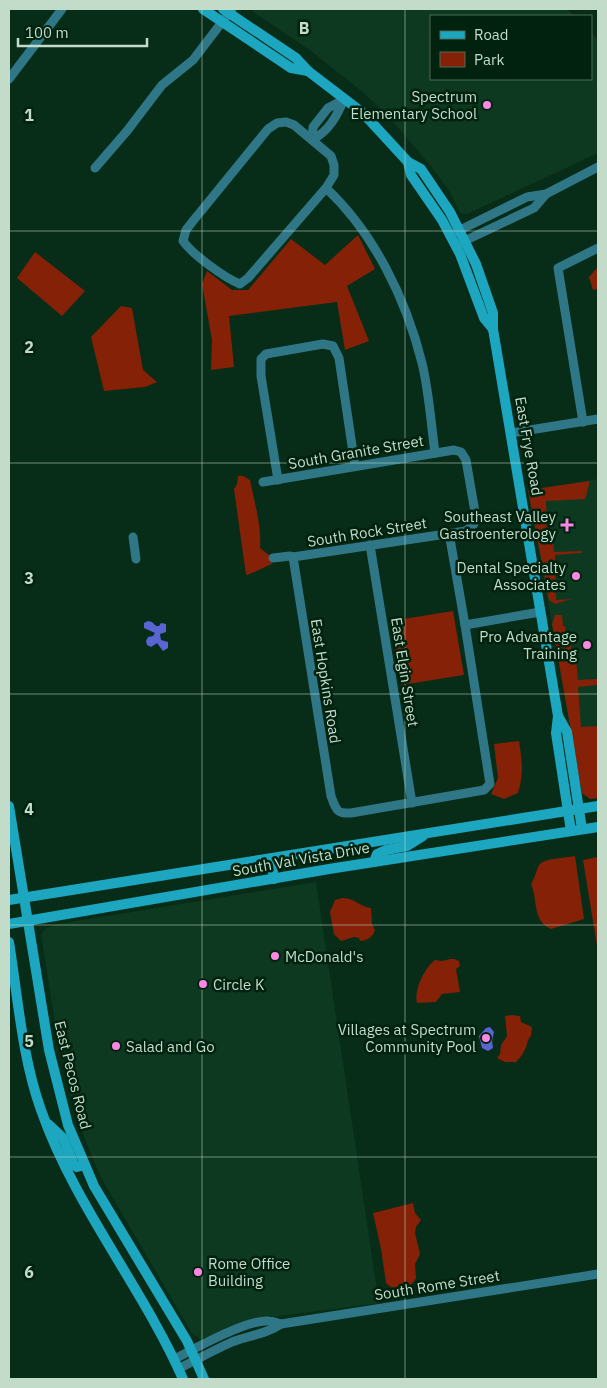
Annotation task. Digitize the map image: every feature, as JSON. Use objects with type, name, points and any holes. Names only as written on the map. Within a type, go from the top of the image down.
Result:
[{"type":"main road","name":"East Frye Road","points":[[203,9],[226,14],[296,58],[308,71],[374,124],[408,162],[411,174],[458,238],[484,318],[493,329],[558,716],[556,733],[571,831]]},
{"type":"main road","name":"East Frye Road","points":[[558,716],[567,732],[582,829]]},
{"type":"main road","name":"East Pecos Road","points":[[9,806],[53,1071],[68,1125],[105,1205],[129,1242],[194,1355],[204,1379]]},
{"type":"main road","name":"South Val Vista Drive","points":[[9,900],[598,806]]},
{"type":"main road","name":"South Val Vista Drive","points":[[9,924],[374,862],[598,827]]},
{"type":"main road","points":[[374,862],[377,854],[386,850],[407,846],[427,833]]},
{"type":"main road","points":[[270,859],[274,879]]},
{"type":"main road","points":[[9,942],[30,1069],[46,1122],[63,1164],[79,1196],[183,1379]]},
{"type":"main road","points":[[46,1122],[63,1138],[74,1166],[85,1165]]},
{"type":"street","points":[[9,79],[62,9]]},
{"type":"street","points":[[95,168],[127,131],[162,85],[193,60],[226,14]]},
{"type":"street","points":[[312,140],[314,127],[328,108],[345,99]]},
{"type":"street","points":[[286,122],[294,125],[331,156],[334,165],[334,175],[326,188],[248,278],[240,284],[231,281],[189,249],[183,241],[186,230],[193,221],[268,129],[277,123],[286,122]]},
{"type":"street","points":[[458,238],[527,197],[546,194],[598,167]]},
{"type":"street","points":[[326,188],[339,201],[374,248],[406,313],[422,364],[435,453]]},
{"type":"street","points":[[583,422],[558,268],[598,248]]},
{"type":"street","points":[[278,480],[261,376],[261,359],[266,354],[324,344],[333,346],[339,358],[355,466]]},
{"type":"street","points":[[511,433],[598,419]]},
{"type":"street","name":"South Granite Street","points":[[263,482],[454,450],[461,452],[466,460],[474,512],[474,524],[466,530]]},
{"type":"street","name":"South Rock Street","points":[[273,558],[293,557],[466,530]]},
{"type":"street","points":[[412,803],[484,790],[490,784],[449,533]]},
{"type":"street","points":[[133,537],[136,559]]},
{"type":"street","name":"East Elgin Street","points":[[370,545],[412,803]]},
{"type":"street","name":"East Hopkins Road","points":[[293,557],[331,796],[336,809],[342,814],[412,803]]},
{"type":"street","points":[[465,625],[540,612]]},
{"type":"street","name":"South Rome Street","points":[[176,1364],[194,1355],[231,1342],[270,1332],[280,1324],[598,1274]]},
{"type":"shaded area","name":"Spectrum Elementary School","points":[[249,9],[567,9],[573,15],[430,15],[430,80],[592,80],[592,33],[598,40],[598,153],[467,214],[460,213],[450,192],[430,165],[388,116],[365,94],[311,51]]},
{"type":"shaded area","points":[[598,479],[598,798],[590,799],[582,793],[528,490]]},
{"type":"shaded area","points":[[148,621],[156,626],[159,626],[161,623],[166,624],[166,632],[160,634],[161,640],[168,642],[168,648],[163,651],[157,643],[151,647],[147,645],[148,637],[153,636],[155,633],[144,628],[144,623]]},
{"type":"shaded area","points":[[316,882],[379,1303],[264,1318],[201,1339],[193,1335],[100,1176],[86,1142],[70,1095],[71,1082],[55,1023],[41,934],[47,928],[58,924]]},
{"type":"shaded area","name":"Villages at Spectrum Community Pool","points":[[490,1027],[494,1032],[493,1048],[488,1051],[482,1048],[479,1036],[486,1028]]},
{"type":"green space","points":[[358,235],[375,269],[347,286],[369,341],[345,350],[337,302],[229,316],[234,367],[211,370],[212,340],[202,284],[207,271],[232,290],[248,290],[291,239],[325,265]]},
{"type":"green space","points":[[35,252],[85,291],[62,316],[17,278]]},
{"type":"green space","points":[[598,267],[598,289],[593,290],[589,277]]},
{"type":"green space","points":[[121,306],[132,308],[143,370],[157,382],[145,387],[104,391],[91,337]]},
{"type":"green space","points":[[238,476],[243,476],[250,480],[259,522],[260,548],[269,555],[272,564],[246,575],[234,489]]},
{"type":"green space","points":[[590,481],[585,499],[546,501],[547,531],[553,531],[554,552],[582,551],[582,553],[555,555],[556,600],[572,599],[555,604],[549,600],[528,490]]},
{"type":"green space","points":[[453,611],[464,675],[401,685],[391,621]]},
{"type":"green space","points":[[555,615],[562,615],[567,643],[571,643],[572,660],[576,660],[578,680],[597,679],[597,685],[578,687],[581,727],[598,726],[598,798],[590,799],[582,793],[552,624]]},
{"type":"green space","points":[[519,741],[522,767],[518,793],[504,799],[491,794],[498,778],[494,744]]},
{"type":"green space","points":[[575,856],[584,919],[551,929],[541,921],[538,915],[531,884],[539,865],[542,863]]},
{"type":"green space","points":[[598,857],[598,952],[583,860]]},
{"type":"green space","points":[[342,898],[350,899],[371,908],[372,924],[375,930],[373,935],[360,941],[359,938],[354,937],[341,941],[334,934],[330,912],[335,900]]},
{"type":"green space","points":[[450,959],[459,961],[460,966],[456,969],[460,992],[442,994],[436,1002],[417,1003],[418,986],[427,969],[435,960]]},
{"type":"green space","points":[[505,1016],[520,1016],[521,1022],[532,1027],[531,1036],[523,1053],[516,1062],[505,1062],[497,1058],[500,1054],[501,1045],[507,1036]]},
{"type":"green space","points":[[413,1203],[415,1213],[421,1220],[416,1227],[415,1233],[420,1254],[415,1264],[416,1278],[412,1284],[406,1287],[393,1289],[386,1283],[373,1213]]},
{"type":"place","name":"Spectrum Elementary School","points":[[487,105]]},
{"type":"place","name":"Southeast Valley Gastroenterology","points":[[567,525]]},
{"type":"place","name":"Dental Specialty Associates","points":[[576,576]]},
{"type":"place","name":"Pro Advantage Training","points":[[587,645]]},
{"type":"place","name":"McDonald's","points":[[275,956]]},
{"type":"place","name":"Circle K","points":[[203,984]]},
{"type":"place","name":"Villages at Spectrum Community Pool","points":[[486,1038]]},
{"type":"place","name":"Salad and Go","points":[[116,1046]]},
{"type":"place","name":"Rome Office Building","points":[[198,1272]]}]
